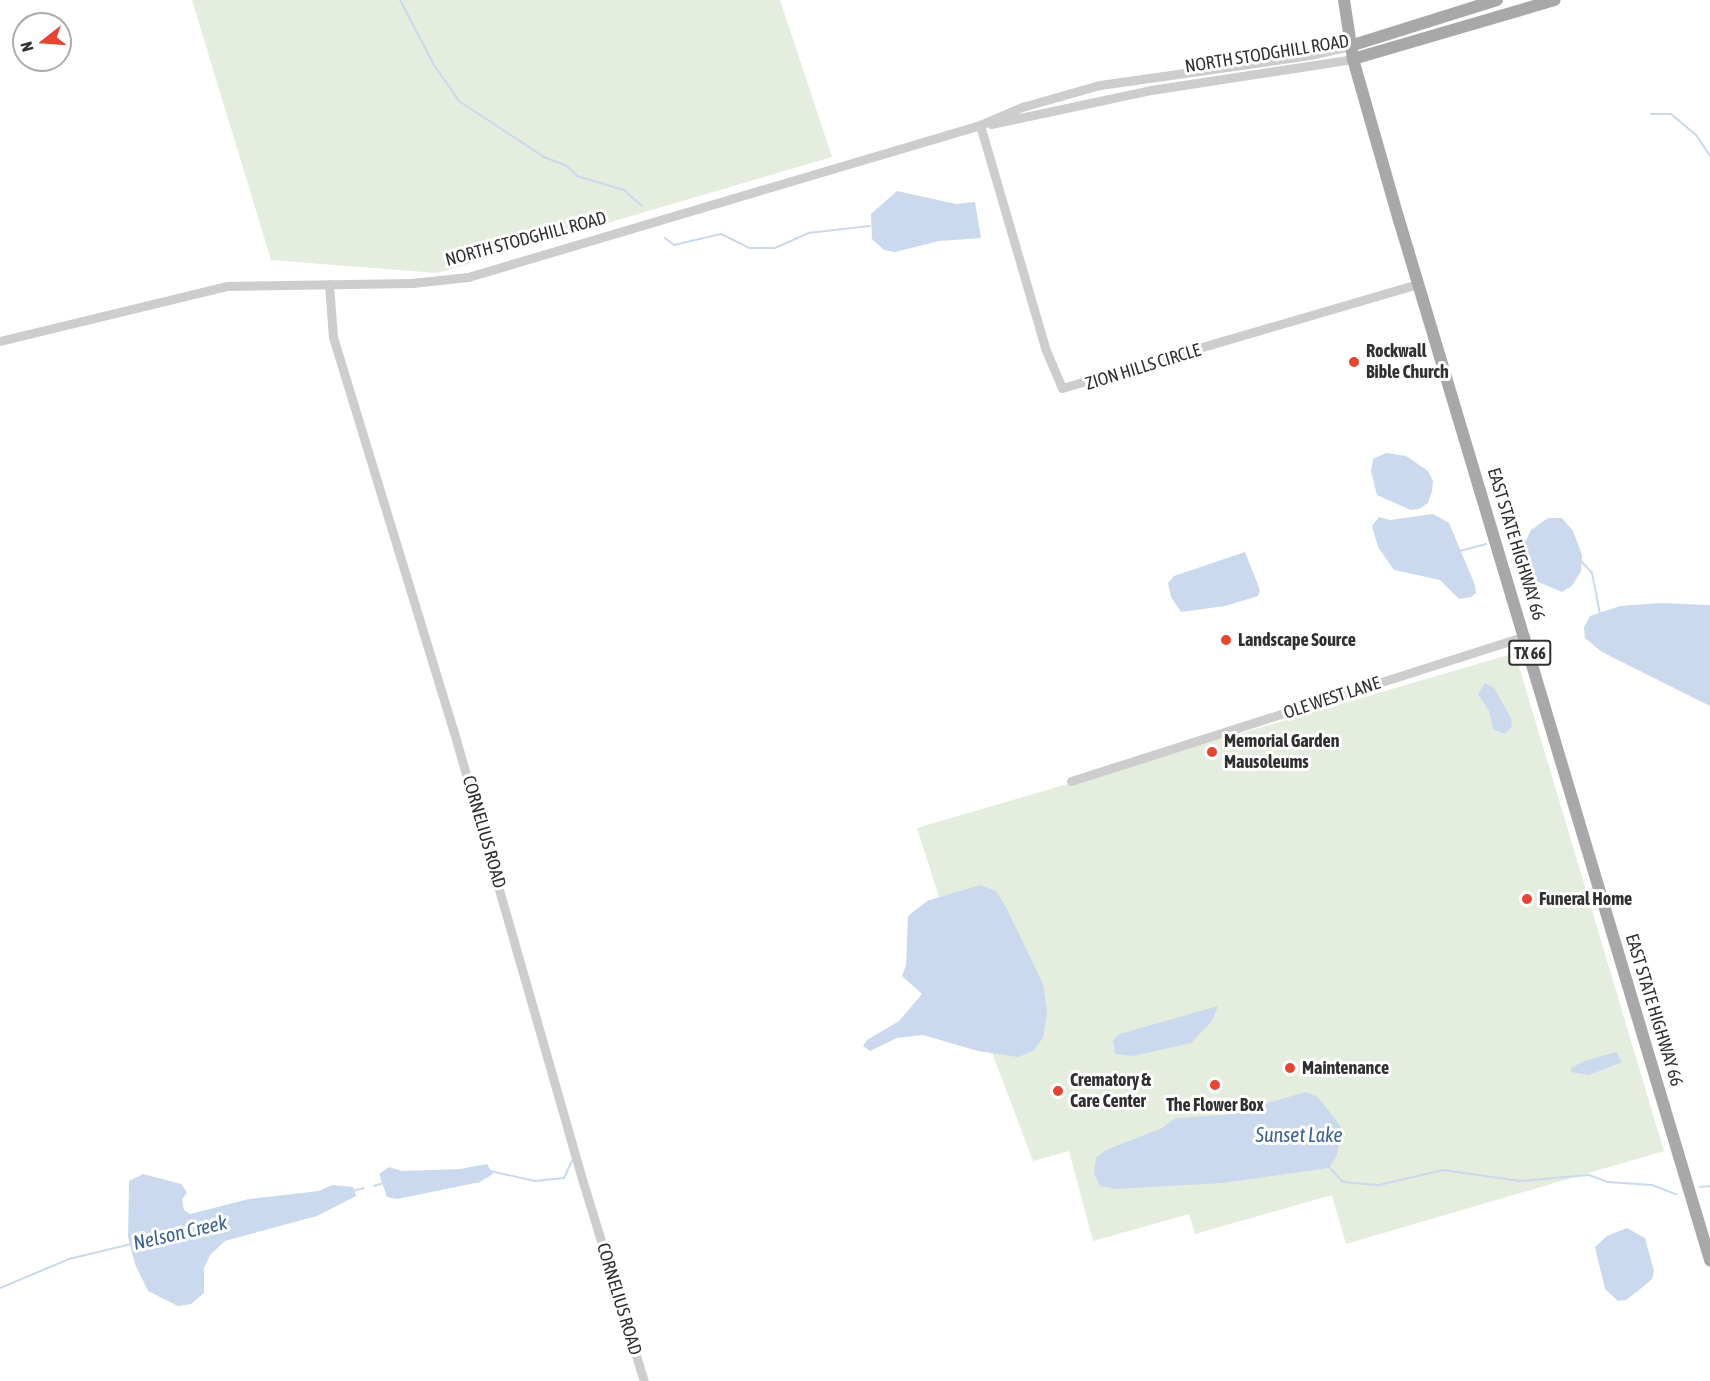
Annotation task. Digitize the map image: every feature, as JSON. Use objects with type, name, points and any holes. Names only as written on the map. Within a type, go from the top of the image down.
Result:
[{"type":"main road","name":"TX 66","points":[[1344,0],[1350,46]]},
{"type":"main road","name":"NORTH STODGHILL ROAD","points":[[1350,46],[1497,0]]},
{"type":"main road","name":"NORTH STODGHILL ROAD","points":[[1353,59],[1555,0]]},
{"type":"main road","name":"EAST STATE HIGHWAY 66","points":[[1350,46],[1418,284],[1710,1260]]},
{"type":"street","name":"NORTH STODGHILL ROAD","points":[[0,341],[227,286],[412,283],[485,272],[980,125],[1022,107],[1122,80],[1266,62],[1350,46]]},
{"type":"street","name":"NORTH STODGHILL ROAD","points":[[980,125],[1033,118],[1151,90],[1353,59]]},
{"type":"street","name":"ZION HILLS CIRCLE","points":[[980,125],[1045,348],[1062,388],[1418,284]]},
{"type":"street","name":"CORNELIUS ROAD","points":[[329,284],[333,337],[453,729],[583,1182],[644,1381]]},
{"type":"street","name":"OLE WEST LANE","points":[[1071,781],[1525,636]]},
{"type":"green space","points":[[192,0],[780,0],[832,157],[437,273],[271,260]]},
{"type":"green space","points":[[1515,653],[1664,1151],[1346,1244],[1332,1195],[1195,1234],[1189,1214],[1093,1241],[1069,1151],[1033,1161],[971,997],[917,828]]},
{"type":"water","points":[[897,191],[956,204],[975,202],[981,238],[939,241],[895,252],[884,250],[872,239],[871,214]]},
{"type":"water","points":[[1386,453],[1406,456],[1428,471],[1433,481],[1428,503],[1419,509],[1411,510],[1377,495],[1371,471],[1373,459]]},
{"type":"water","points":[[1433,514],[1449,523],[1475,585],[1476,593],[1471,597],[1459,599],[1440,580],[1394,570],[1378,547],[1372,526],[1379,517],[1390,520]]},
{"type":"water","points":[[1548,518],[1562,518],[1573,531],[1582,555],[1581,571],[1572,586],[1562,592],[1536,581],[1526,565],[1523,547],[1531,530]]},
{"type":"water","points":[[1245,552],[1260,590],[1258,596],[1225,606],[1181,612],[1171,597],[1168,583],[1174,576]]},
{"type":"water","points":[[1660,603],[1710,605],[1710,706],[1602,652],[1585,638],[1584,627],[1590,616],[1620,606]]},
{"type":"water","points":[[1485,683],[1494,688],[1511,718],[1512,727],[1504,734],[1493,729],[1489,711],[1478,694]]},
{"type":"water","points":[[980,885],[996,891],[1043,984],[1047,1012],[1043,1038],[1033,1051],[1018,1057],[978,1051],[923,1035],[897,1038],[870,1051],[863,1046],[867,1040],[899,1021],[922,994],[902,976],[906,965],[908,916],[927,901]]},
{"type":"water","points":[[1218,1006],[1212,1021],[1191,1043],[1133,1056],[1115,1054],[1113,1040],[1120,1034]]},
{"type":"water","points":[[1616,1052],[1622,1062],[1589,1075],[1571,1072],[1571,1068],[1584,1061]]},
{"type":"water","name":"Sunset Lake","points":[[1306,1092],[1318,1097],[1342,1128],[1337,1155],[1329,1168],[1222,1183],[1116,1189],[1100,1186],[1094,1174],[1096,1158],[1106,1150],[1162,1128],[1176,1118],[1225,1115]]},
{"type":"water","points":[[487,1164],[493,1174],[480,1182],[397,1199],[387,1197],[379,1174],[389,1167],[402,1171],[460,1169]]},
{"type":"water","points":[[143,1174],[181,1184],[187,1192],[182,1200],[184,1210],[190,1214],[249,1199],[319,1191],[332,1185],[353,1187],[356,1196],[317,1216],[225,1241],[210,1255],[204,1268],[204,1293],[191,1304],[178,1306],[148,1291],[135,1264],[128,1237],[129,1181]]},
{"type":"water","points":[[1627,1228],[1645,1238],[1654,1271],[1652,1279],[1638,1291],[1626,1300],[1618,1301],[1605,1289],[1595,1247],[1607,1236]]},
{"type":"waterway","points":[[400,0],[434,65],[459,101],[544,157],[567,166],[577,176],[624,190],[642,206]]},
{"type":"waterway","points":[[1651,114],[1671,114],[1696,135],[1710,156]]},
{"type":"waterway","points":[[665,238],[674,245],[721,234],[750,248],[775,248],[808,233],[870,226]]},
{"type":"waterway","points":[[1506,538],[1530,542]]},
{"type":"waterway","points":[[1460,551],[1486,544]]},
{"type":"waterway","points":[[1580,560],[1592,573],[1600,614]]},
{"type":"waterway","name":"Nelson Creek","points":[[490,1171],[535,1181],[564,1178],[572,1161]]},
{"type":"waterway","points":[[1328,1166],[1343,1182],[1379,1185],[1443,1170],[1520,1181],[1589,1175],[1608,1182],[1652,1185],[1676,1194]]},
{"type":"waterway","name":"Nelson Creek","points":[[374,1186],[384,1183]]},
{"type":"waterway","points":[[1700,1187],[1710,1186]]},
{"type":"waterway","name":"Nelson Creek","points":[[352,1191],[364,1188]]},
{"type":"waterway","name":"Nelson Creek","points":[[0,1288],[69,1259],[131,1244]]},
{"type":"place","name":"Rockwall Bible Church","points":[[1354,362]]},
{"type":"place","name":"Landscape Source","points":[[1226,640]]},
{"type":"place","name":"Memorial Garden Mausoleums","points":[[1212,752]]},
{"type":"place","name":"Funeral Home","points":[[1527,899]]},
{"type":"place","name":"Maintenance","points":[[1290,1068]]},
{"type":"place","name":"The Flower Box","points":[[1215,1085]]},
{"type":"place","name":"Crematory & Care Center","points":[[1058,1091]]}]
